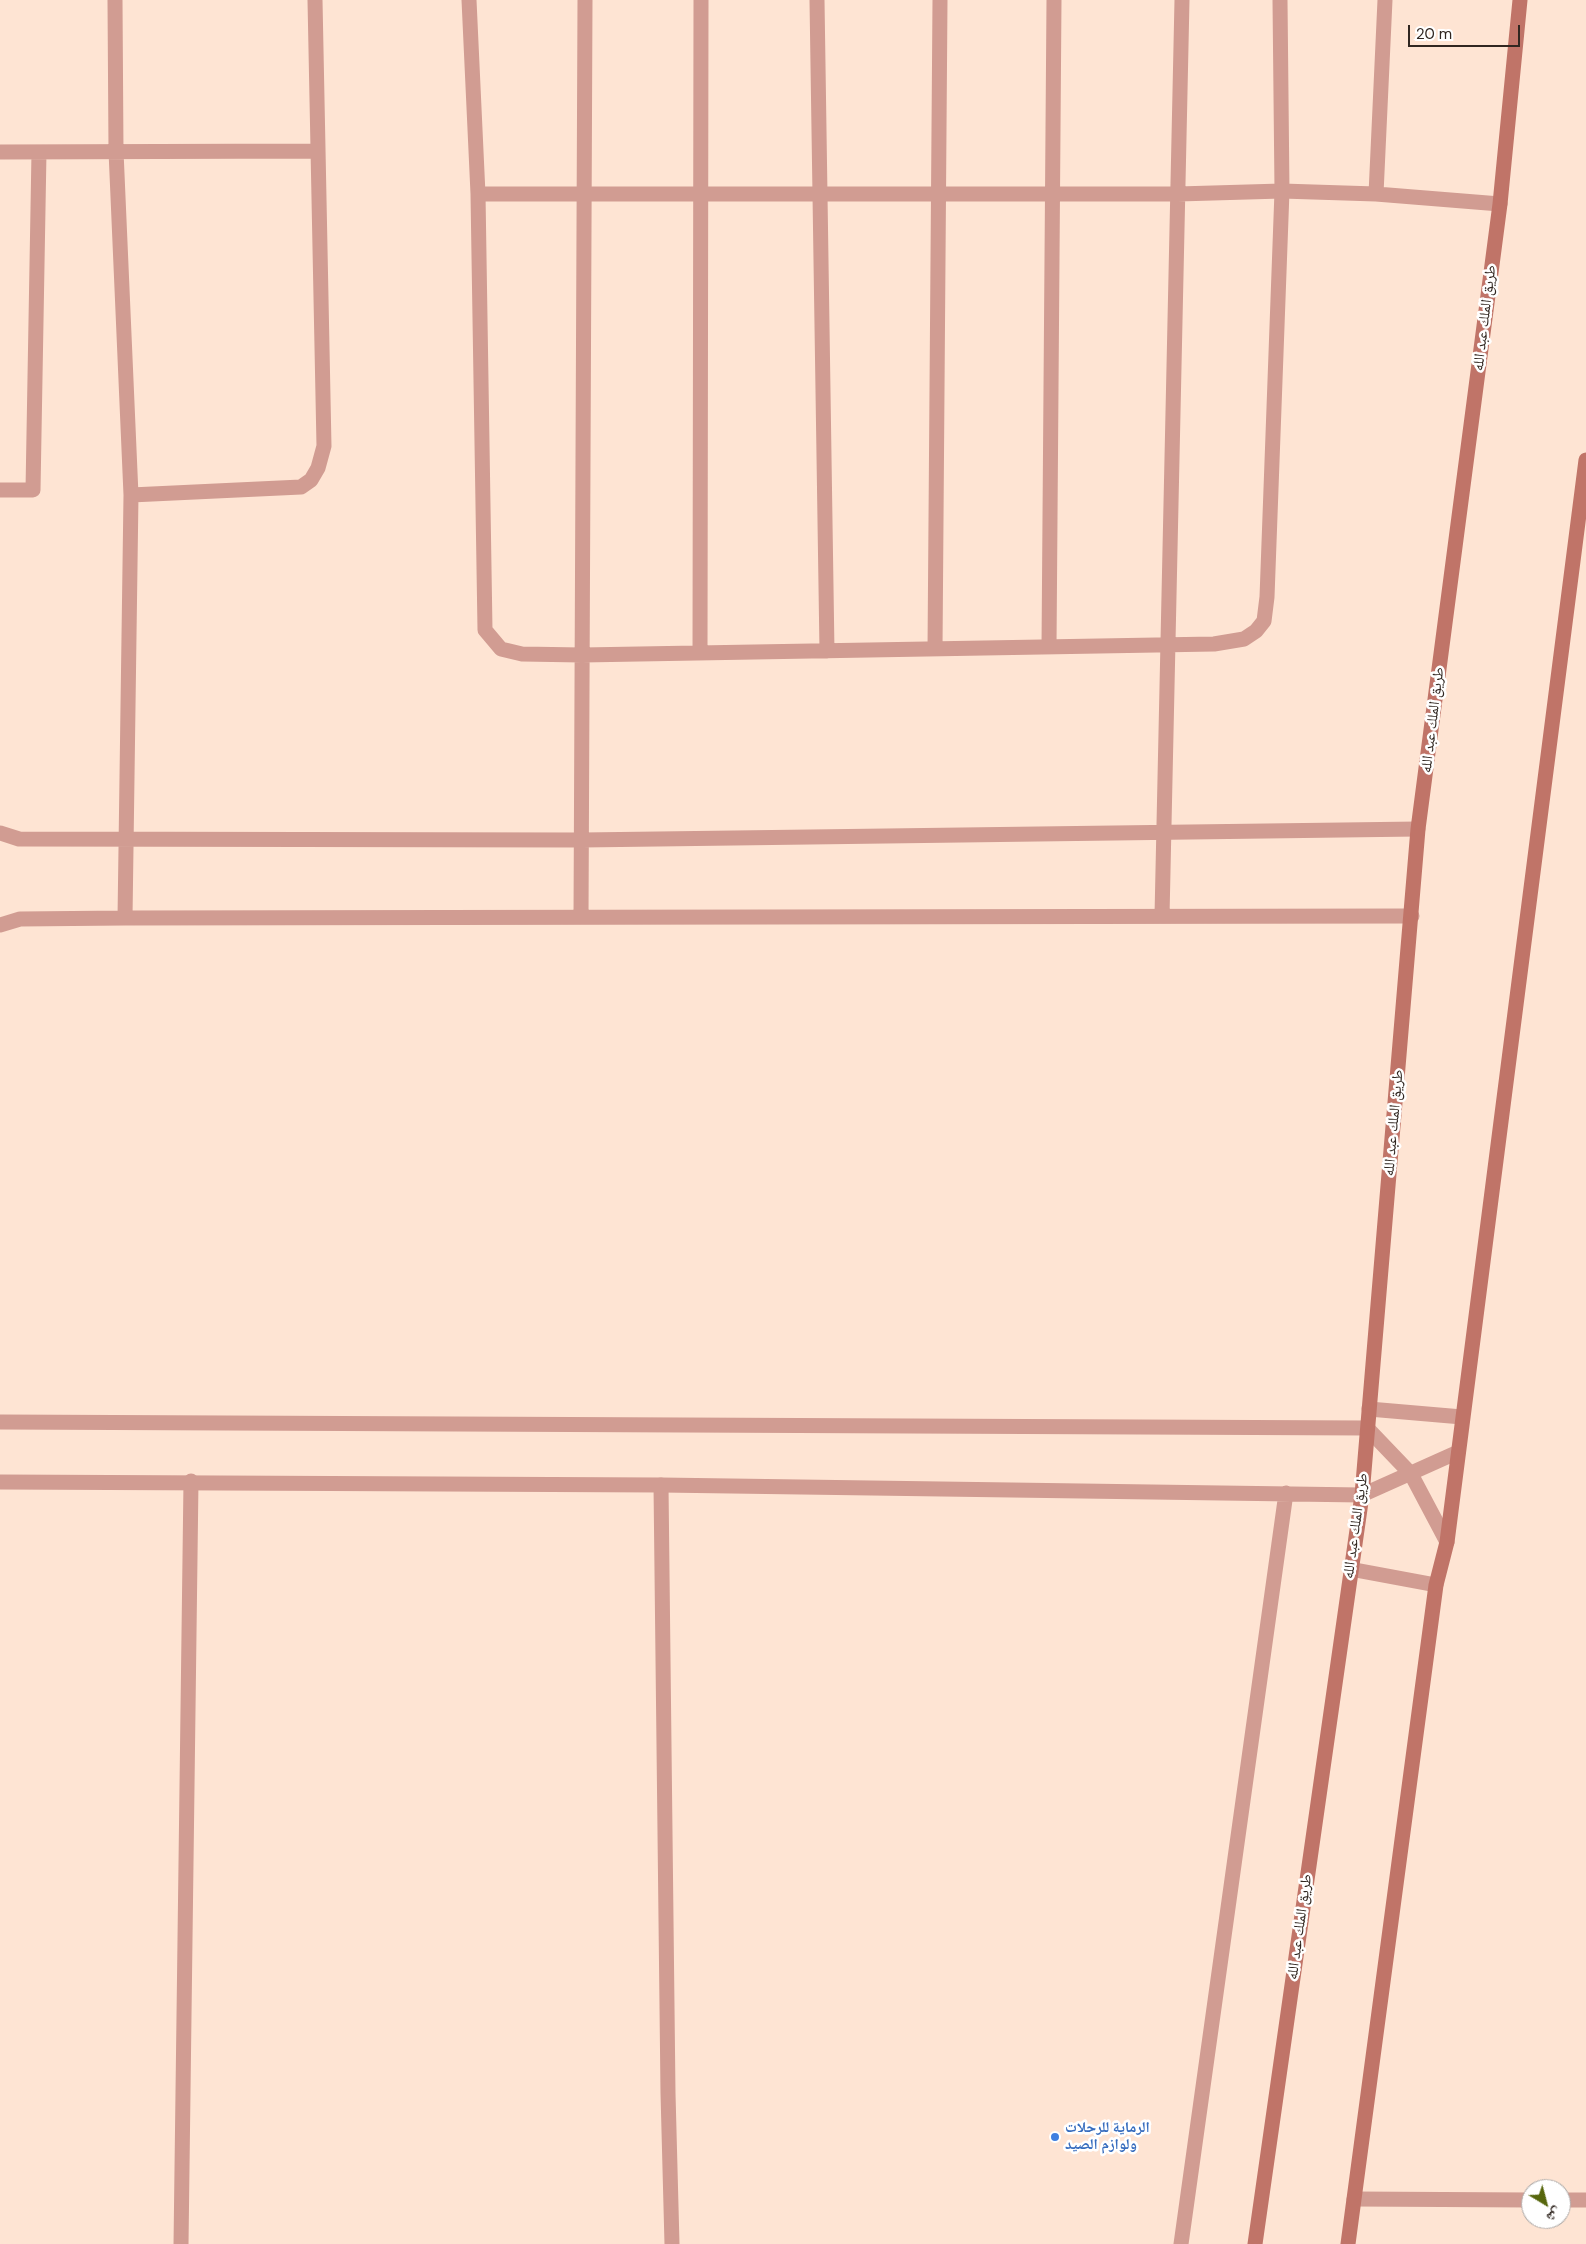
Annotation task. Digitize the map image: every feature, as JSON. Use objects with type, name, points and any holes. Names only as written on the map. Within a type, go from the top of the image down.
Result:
[{"type":"main road","name":"طريق الملك عبد الله","points":[[1255,2244],[1362,1495],[1418,829],[1500,204],[1520,0]]},
{"type":"main road","points":[[1348,2244],[1436,1585],[1447,1542],[1586,460]]},
{"type":"street","points":[[114,0],[116,151],[131,494],[125,918]]},
{"type":"street","points":[[131,494],[301,487],[311,480],[318,468],[324,446],[315,0]]},
{"type":"street","points":[[470,0],[478,194],[485,630],[500,649],[522,654],[582,655],[1214,644],[1237,641],[1256,631],[1264,621],[1267,597],[1282,191],[1280,0]]},
{"type":"street","points":[[581,917],[585,0]]},
{"type":"street","points":[[700,653],[701,0]]},
{"type":"street","points":[[818,0],[827,651]]},
{"type":"street","points":[[935,649],[940,0]]},
{"type":"street","points":[[1049,647],[1054,0]]},
{"type":"street","points":[[1162,916],[1182,0]]},
{"type":"street","points":[[1376,194],[1385,0]]},
{"type":"street","points":[[0,152],[318,151]]},
{"type":"street","points":[[0,490],[33,490],[39,152]]},
{"type":"street","points":[[478,194],[1178,194],[1282,191],[1376,194],[1500,204]]},
{"type":"street","points":[[0,833],[19,839],[582,840],[1418,829]]},
{"type":"street","points":[[0,925],[20,919],[125,918],[1412,916]]},
{"type":"street","points":[[1369,1409],[1462,1417]]},
{"type":"street","points":[[0,1422],[1367,1428],[1411,1474],[1447,1542]]},
{"type":"street","points":[[0,1482],[191,1481],[661,1485],[1286,1492],[1362,1495],[1458,1452]]},
{"type":"street","points":[[181,2244],[191,1481]]},
{"type":"street","points":[[661,1485],[668,2093],[672,2244]]},
{"type":"street","points":[[1181,2244],[1286,1492]]},
{"type":"street","points":[[1350,1570],[1436,1585]]},
{"type":"street","points":[[1354,2199],[1521,2200]]},
{"type":"street","points":[[1571,2200],[1586,2200]]},
{"type":"place","name":"الرماية للرحلات ولوازم الصيد","points":[[1055,2137]]}]
